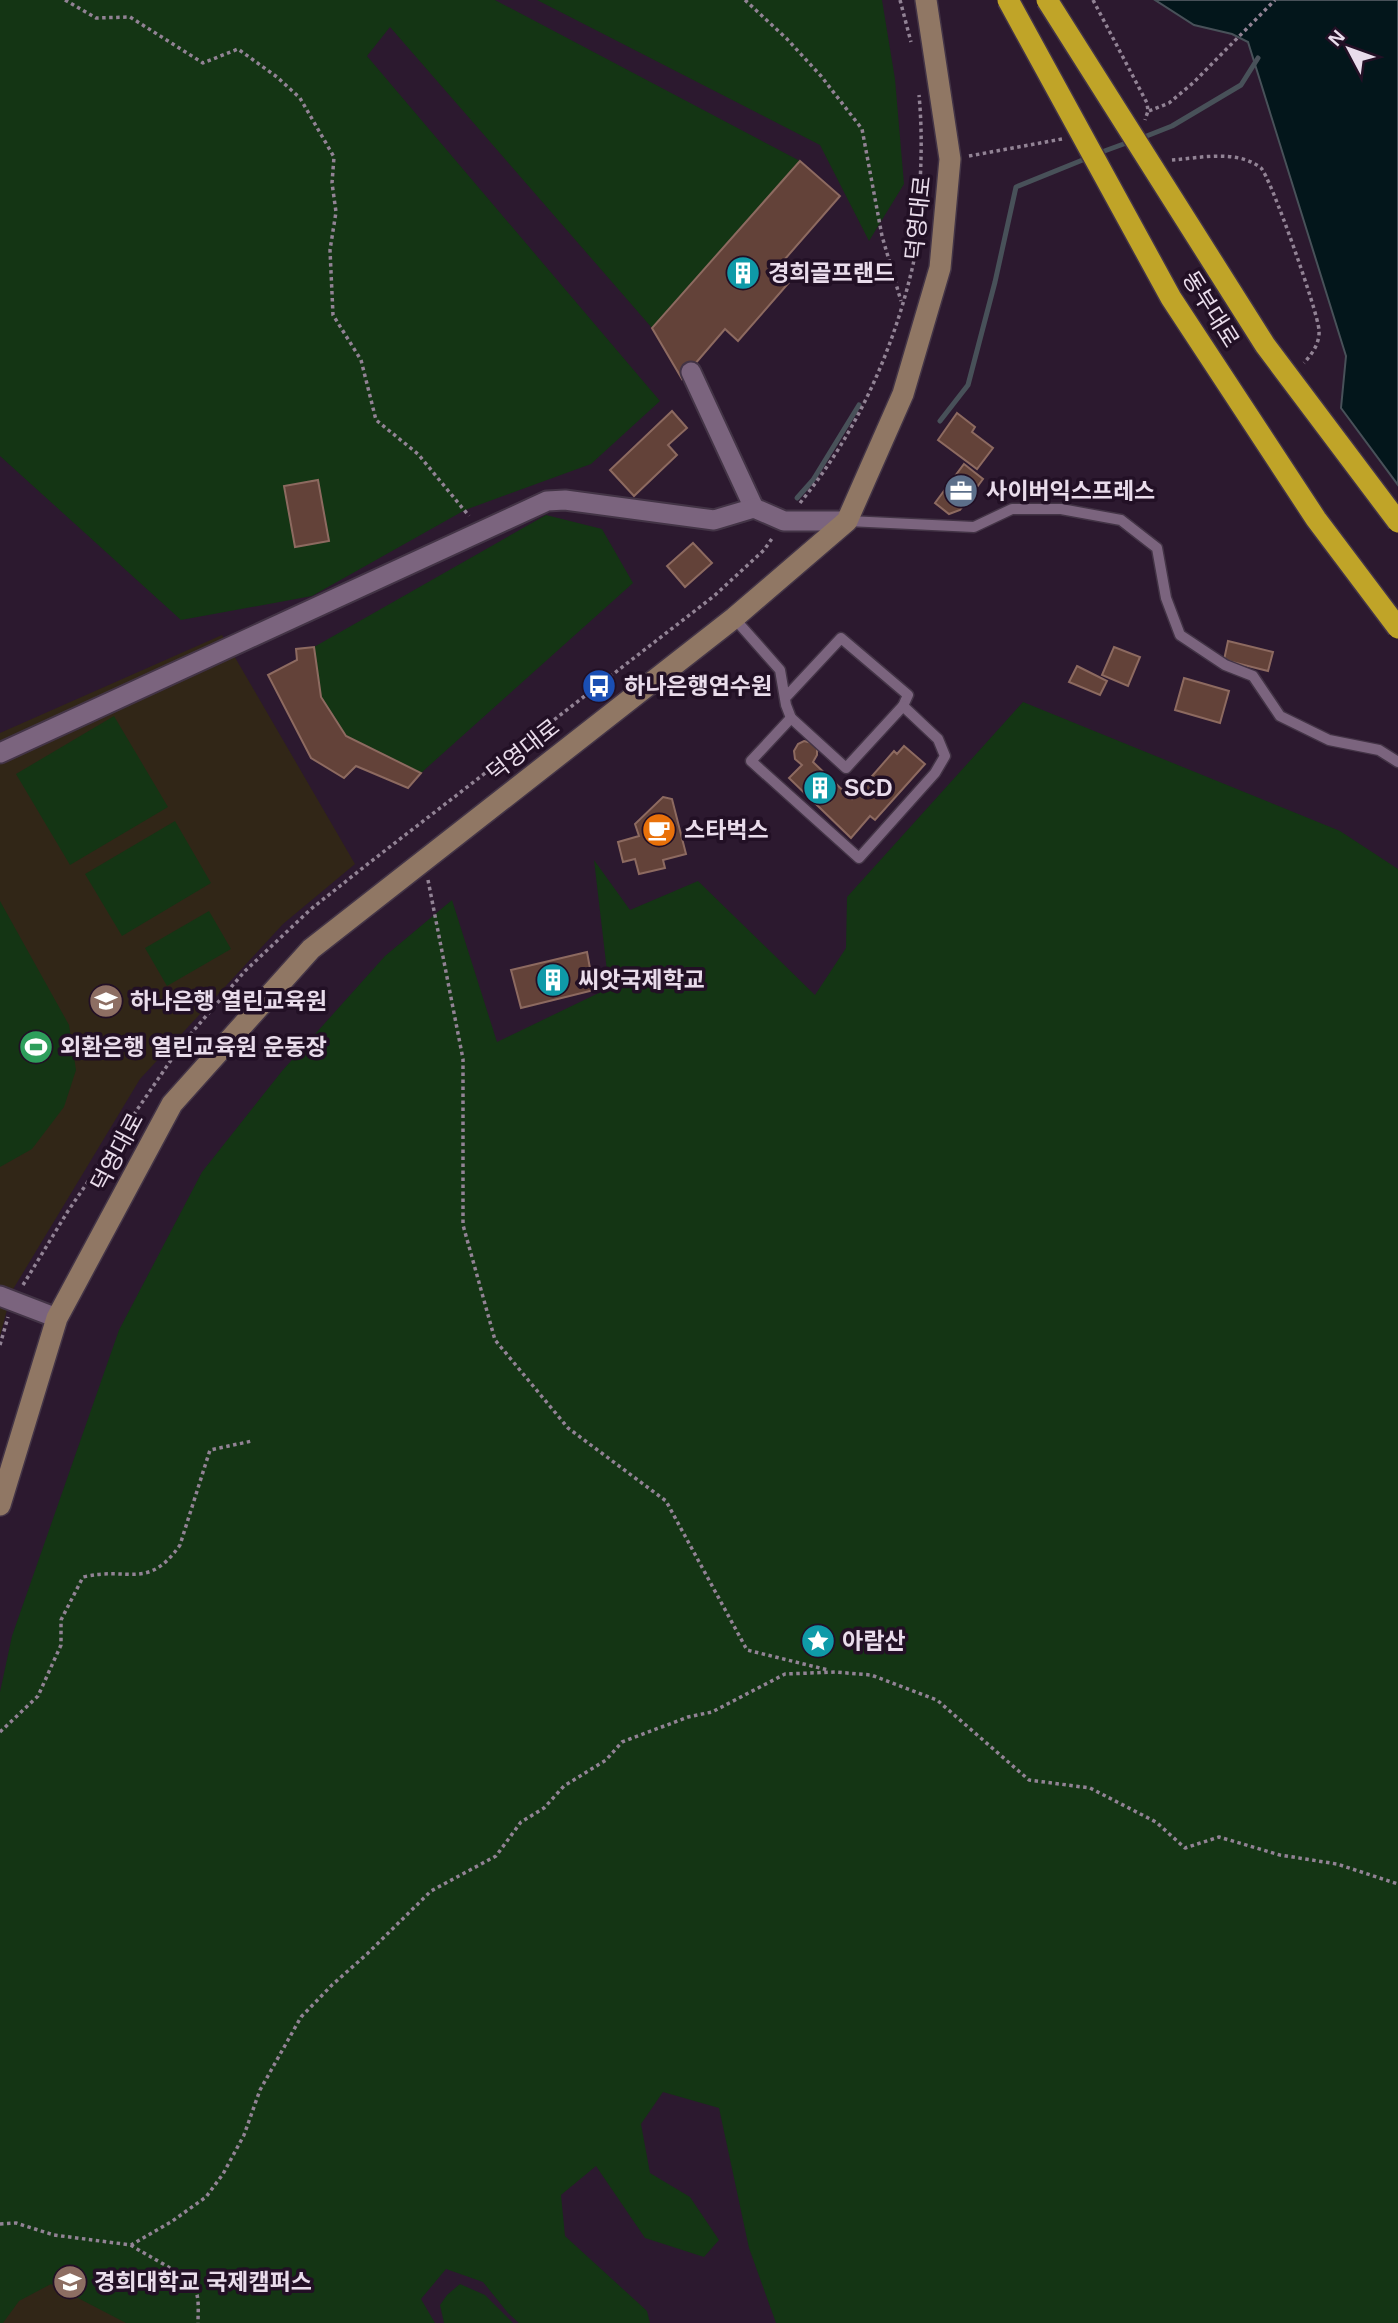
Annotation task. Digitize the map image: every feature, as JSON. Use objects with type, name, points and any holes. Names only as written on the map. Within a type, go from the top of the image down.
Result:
[{"type":"highway","name":"동부대로","points":[[1008,0],[1171,298],[1316,519],[1398,628]]},
{"type":"highway","name":"동부대로","points":[[1047,0],[1265,345],[1398,522]]},
{"type":"main road","name":"덕영대로","points":[[0,1505],[57,1318],[172,1104],[311,949],[734,618],[847,521],[903,394],[940,268],[950,159],[926,0]]},
{"type":"street","points":[[691,372],[754,509]]},
{"type":"street","points":[[0,753],[547,501],[565,500],[714,520],[754,509],[784,521],[847,521]]},
{"type":"street","points":[[6,1299],[57,1318]]},
{"type":"lane","points":[[847,521],[974,527],[1012,509],[1061,509],[1121,520],[1157,548],[1166,598],[1180,635],[1225,665],[1253,676],[1280,716],[1329,740],[1379,750],[1398,762]]},
{"type":"lane","points":[[734,618],[780,670],[785,698],[791,718],[846,768],[903,706],[908,695],[841,638],[785,698]]},
{"type":"lane","points":[[791,718],[751,761],[859,858],[935,772],[945,756],[938,739],[903,706]]},
{"type":"path","points":[[65,0],[96,18],[130,17],[203,63],[238,49],[277,77],[300,98],[334,157],[332,183],[336,212],[330,250],[333,315],[361,359],[376,420],[418,454],[481,531]]},
{"type":"path","points":[[745,0],[787,39],[821,76],[862,129],[881,236],[901,303]]},
{"type":"path","points":[[901,0],[911,46]]},
{"type":"path","points":[[1093,0],[1147,103],[1148,111],[1142,128]]},
{"type":"path","points":[[1148,111],[1169,103],[1193,83],[1275,0]]},
{"type":"path","points":[[0,1345],[6,1299],[182,1044],[245,971],[311,909],[349,878],[714,596],[764,550],[784,521],[822,476],[854,425],[879,371],[913,262],[923,132],[918,83]]},
{"type":"path","points":[[950,159],[1063,139]]},
{"type":"path","points":[[1164,161],[1215,156],[1245,158],[1264,170],[1291,239],[1319,330],[1315,349],[1304,363]]},
{"type":"path","points":[[425,860],[463,1059],[463,1225],[495,1340],[568,1428],[666,1501],[747,1650],[835,1672]]},
{"type":"path","points":[[0,1731],[38,1696],[61,1646],[61,1620],[83,1577],[100,1573],[156,1572],[180,1545],[210,1450],[252,1441]]},
{"type":"path","points":[[131,2245],[171,2222],[206,2197],[244,2135],[260,2090],[301,2017],[332,1984],[431,1891],[496,1856],[521,1822],[544,1808],[564,1786],[606,1760],[622,1742],[688,1717],[712,1712],[785,1675],[835,1672],[871,1675],[937,1700],[1029,1780],[1090,1788],[1156,1822],[1185,1848],[1219,1837],[1280,1855],[1337,1864],[1398,1884]]},
{"type":"path","points":[[0,2224],[16,2223],[54,2235],[131,2245],[186,2277],[197,2293],[198,2323]]},
{"type":"shaded area","points":[[1155,0],[1398,0],[1398,485],[1341,408],[1346,356],[1248,42],[1232,34],[1194,25]]},
{"type":"shaded area","name":"하나은행 열린교육원","points":[[222,635],[355,864],[283,924],[140,1079],[12,1291],[0,1336],[0,733]]},
{"type":"shaded area","name":"경희대학교 국제캠퍼스","points":[[0,2234],[196,2323],[0,2323]]},
{"type":"green space","points":[[0,0],[495,0],[800,161],[652,328],[390,27],[367,56],[660,401],[591,464],[465,510],[312,596],[181,620],[0,456]]},
{"type":"green space","points":[[537,0],[882,0],[895,79],[904,184],[869,241],[820,145]]},
{"type":"green space","points":[[546,515],[602,529],[633,583],[421,773],[346,736],[321,697],[314,647]]},
{"type":"green space","points":[[1023,702],[1340,831],[1398,869],[1398,2323],[776,2323],[749,2248],[719,2108],[663,2092],[641,2124],[650,2173],[690,2197],[719,2240],[704,2257],[645,2238],[596,2166],[561,2195],[565,2236],[647,2311],[650,2323],[519,2323],[483,2282],[446,2269],[421,2299],[435,2323],[126,2323],[51,2284],[19,2301],[3,2323],[0,2323],[0,1692],[12,1636],[119,1330],[202,1172],[282,1071],[385,956],[452,900],[497,1042],[609,988],[594,860],[630,910],[698,881],[815,995],[846,948],[847,897]]},
{"type":"green space","points":[[114,716],[168,807],[70,865],[16,774]]},
{"type":"green space","points":[[175,821],[211,883],[122,936],[85,874]]},
{"type":"green space","name":"외환은행 열린교육원 운동장","points":[[0,901],[69,1025],[76,1070],[64,1107],[32,1149],[0,1167]]},
{"type":"green space","points":[[209,911],[231,949],[167,986],[145,948]]},
{"type":"green space","points":[[460,2284],[485,2295],[513,2323],[444,2323],[440,2305]]},
{"type":"building","name":"경희골프랜드","points":[[800,161],[840,196],[778,267],[792,279],[738,341],[725,329],[682,379],[652,328]]},
{"type":"building","points":[[672,411],[687,428],[668,445],[677,455],[634,496],[610,470]]},
{"type":"building","points":[[957,413],[975,427],[972,432],[993,448],[977,469],[938,440]]},
{"type":"building","points":[[964,464],[983,479],[960,510],[949,514],[935,503]]},
{"type":"building","points":[[318,480],[329,541],[295,547],[284,486]]},
{"type":"building","points":[[693,543],[712,563],[685,587],[667,566]]},
{"type":"building","points":[[1228,641],[1273,652],[1268,671],[1224,660]]},
{"type":"building","points":[[314,647],[321,697],[346,736],[421,773],[408,788],[356,766],[344,778],[311,758],[268,675],[297,660],[296,649]]},
{"type":"building","points":[[1114,647],[1140,657],[1128,686],[1102,675]]},
{"type":"building","points":[[1077,666],[1107,681],[1100,695],[1069,682]]},
{"type":"building","points":[[1184,678],[1229,691],[1220,723],[1175,710]]},
{"type":"building","name":"SCD","points":[[804,741],[817,748],[813,762],[852,799],[894,751],[897,754],[904,746],[925,764],[875,820],[870,816],[851,838],[789,778],[802,765],[795,759],[794,751],[798,744]]},
{"type":"building","name":"스타벅스","points":[[663,797],[672,799],[686,854],[663,860],[665,868],[639,874],[635,859],[623,862],[618,842],[639,836],[635,824]]},
{"type":"building","name":"씨앗국제학교","points":[[587,952],[594,990],[521,1008],[511,970]]},
{"type":"waterway","points":[[1139,139],[1172,126],[1241,85],[1258,58]]},
{"type":"waterway","points":[[1099,153],[1129,142]]},
{"type":"waterway","points":[[940,421],[968,385],[1016,187],[1090,157]]},
{"type":"waterway","points":[[797,498],[813,480],[859,405]]},
{"type":"place","name":"경희골프랜드","points":[[743,273]]},
{"type":"place","name":"사이버익스프레스","points":[[961,491]]},
{"type":"place","name":"하나은행연수원","points":[[599,686]]},
{"type":"place","name":"SCD","points":[[820,788]]},
{"type":"place","name":"스타벅스","points":[[659,830]]},
{"type":"place","name":"씨앗국제학교","points":[[553,980]]},
{"type":"place","name":"하나은행 열린교육원","points":[[106,1001]]},
{"type":"place","name":"외환은행 열린교육원 운동장","points":[[36,1047]]},
{"type":"place","name":"아람산","points":[[818,1641]]},
{"type":"place","name":"경희대학교 국제캠퍼스","points":[[70,2282]]}]
